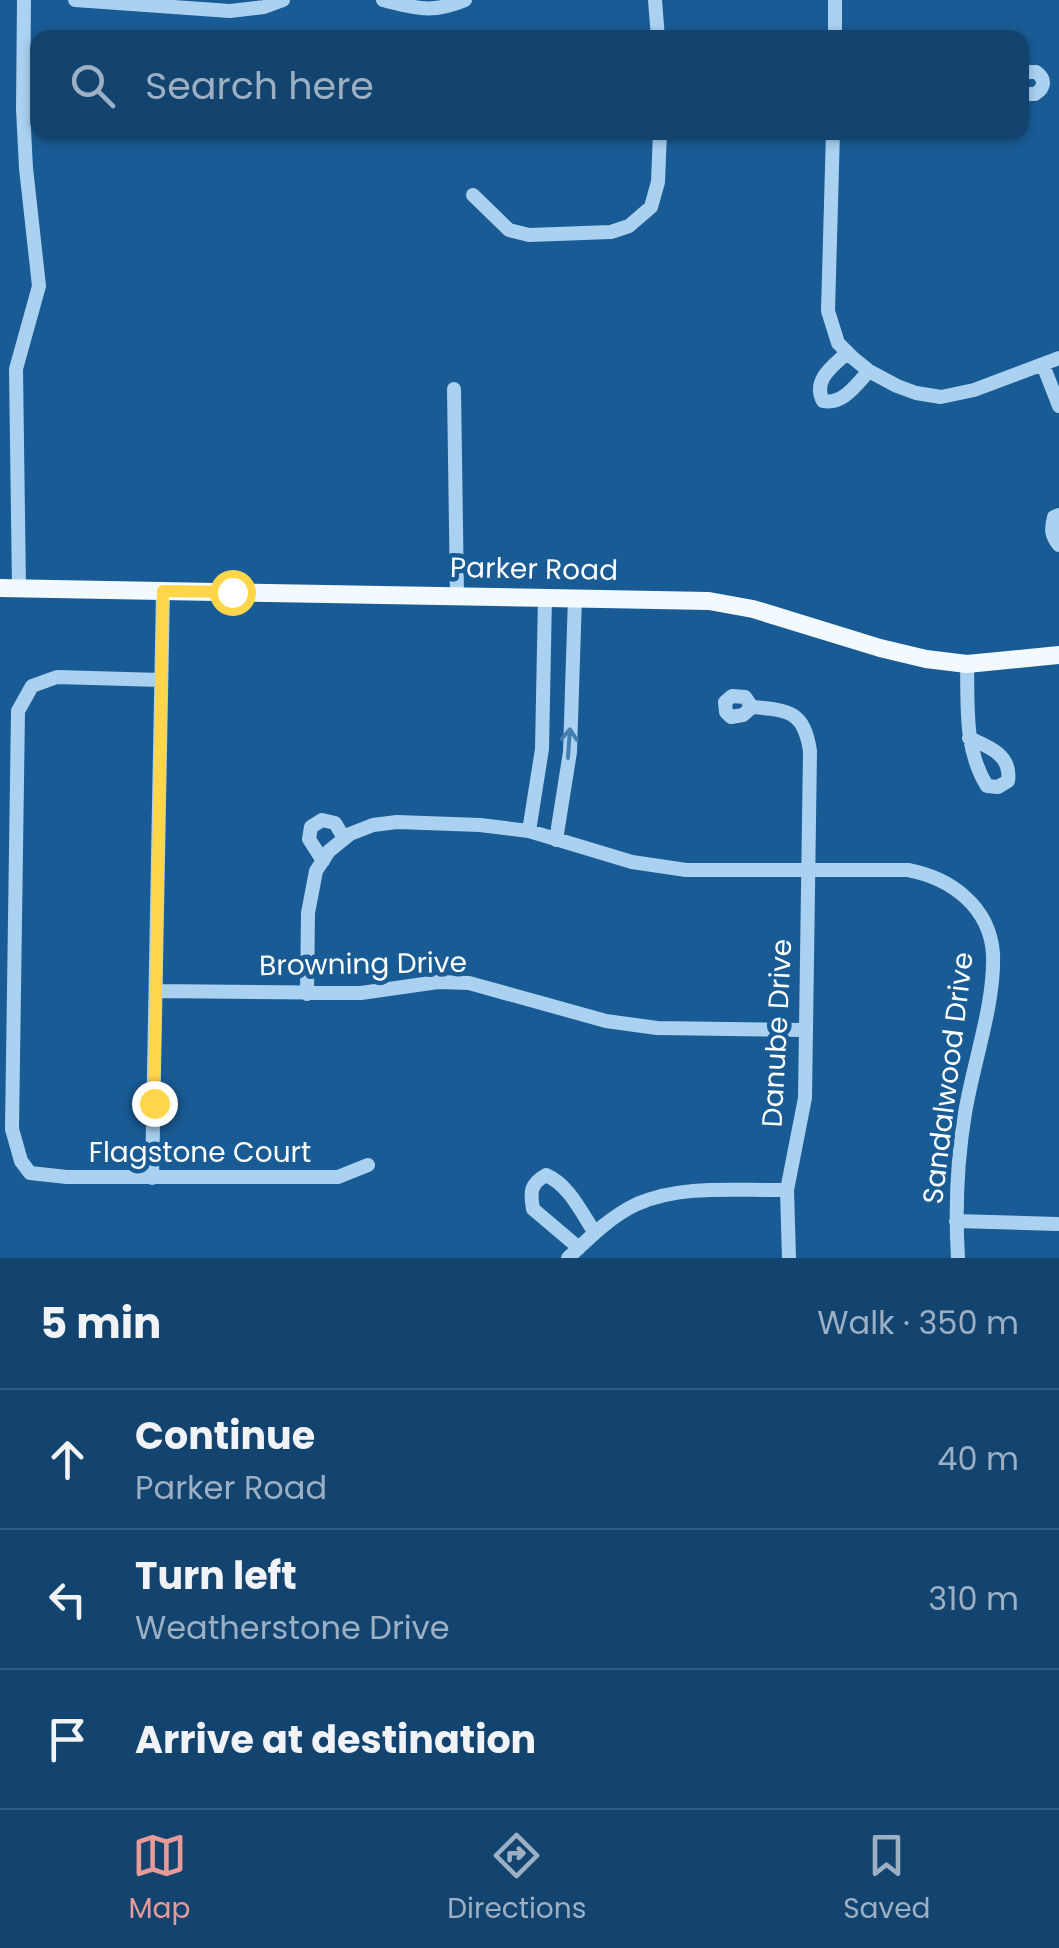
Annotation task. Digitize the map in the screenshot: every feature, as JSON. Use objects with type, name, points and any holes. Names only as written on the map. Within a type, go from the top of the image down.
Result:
[{"type":"main road","name":"Parker Road","points":[[9,588],[709,601],[754,609],[926,659],[967,664],[1059,655]]},
{"type":"street","points":[[9,588],[16,369],[39,286],[24,128],[24,0]]},
{"type":"street","points":[[75,0],[230,11],[283,0]]},
{"type":"street","points":[[382,0],[431,9],[464,0]]},
{"type":"street","points":[[654,0],[658,30]]},
{"type":"street","points":[[835,0],[835,30]]},
{"type":"street","points":[[1029,72],[1040,75],[1044,84],[1036,94],[1029,94]]},
{"type":"street","points":[[473,195],[509,230],[530,235],[611,232],[629,226],[651,207],[658,182],[660,140]]},
{"type":"street","points":[[833,140],[828,311],[838,343],[847,352],[869,372],[916,394],[941,396],[974,390],[1059,358]]},
{"type":"street","points":[[847,352],[819,386],[823,401],[838,401],[869,372]]},
{"type":"street","points":[[1044,365],[1059,406]]},
{"type":"street","points":[[454,388],[457,594]]},
{"type":"street","points":[[1059,515],[1054,517],[1052,528],[1052,537],[1059,545]]},
{"type":"street","points":[[152,1178],[163,591]]},
{"type":"street","points":[[529,831],[542,749],[545,596]]},
{"type":"street","points":[[556,840],[570,752],[575,597]]},
{"type":"street","points":[[967,664],[969,738]]},
{"type":"street","name":"Flagstone Court","points":[[161,680],[57,678],[32,686],[18,710],[12,1129],[21,1161],[30,1173],[152,1178],[338,1178],[368,1165]]},
{"type":"street","name":"Danube Drive","points":[[752,706],[781,709],[798,716],[807,732],[810,751],[805,1098],[786,1190],[789,1258]]},
{"type":"street","points":[[307,994],[311,890],[328,851],[344,838],[335,823],[322,820],[311,827],[310,838],[323,860]]},
{"type":"street","name":"Sandalwood Drive","points":[[344,838],[373,825],[396,822],[480,825],[529,831],[632,862],[686,870],[908,870],[944,881],[975,904],[993,952],[958,1169],[958,1258]]},
{"type":"street","name":"Browning Drive","points":[[156,990],[361,993],[438,982],[469,983],[606,1021],[657,1028],[806,1030]]},
{"type":"street","points":[[594,1232],[557,1180],[546,1175],[536,1181],[533,1209],[574,1253],[594,1232],[634,1205],[656,1198],[689,1191],[786,1190]]},
{"type":"street","points":[[956,1220],[1057,1224]]},
{"type":"route","points":[[154,1103],[163,591],[232,592]]}]
